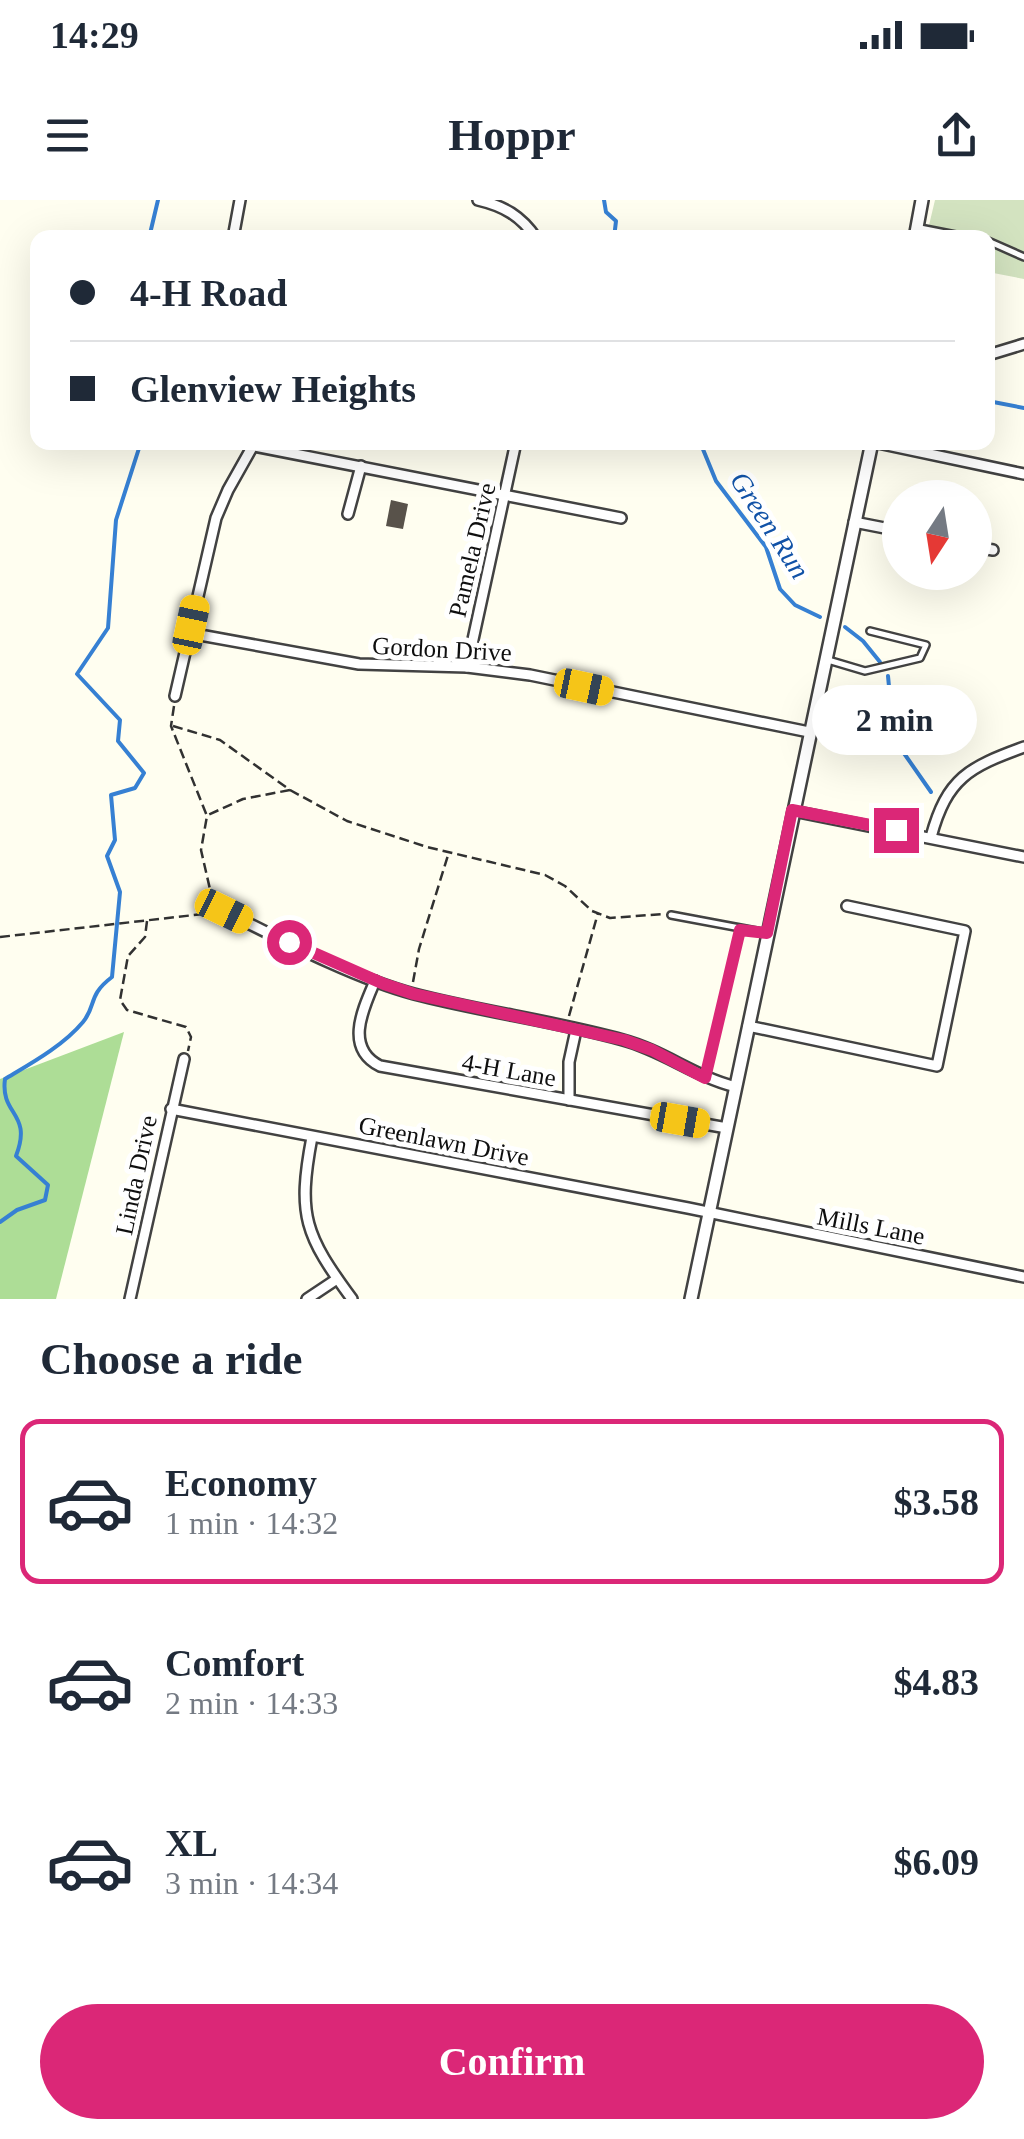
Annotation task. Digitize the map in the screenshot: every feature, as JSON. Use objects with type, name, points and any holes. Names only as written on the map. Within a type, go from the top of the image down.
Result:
[{"type":"street","points":[[234,230],[240,200]]},
{"type":"street","points":[[478,200],[518,216],[529,230]]},
{"type":"street","points":[[916,230],[922,200]]},
{"type":"street","points":[[995,352],[1024,344]]},
{"type":"street","points":[[175,696],[216,518],[251,450]]},
{"type":"street","points":[[284,450],[621,518]]},
{"type":"street","name":"Pamela Drive","points":[[467,667],[515,450]]},
{"type":"street","points":[[691,1299],[870,450]]},
{"type":"street","points":[[910,450],[1024,474]]},
{"type":"street","points":[[348,514],[361,466]]},
{"type":"street","points":[[854,522],[882,528]]},
{"type":"street","name":"Gordon Drive","points":[[189,633],[359,664],[467,667],[530,676],[810,732]]},
{"type":"street","points":[[931,837],[942,804],[960,778],[980,764],[1024,746]]},
{"type":"street","points":[[792,810],[1024,857]]},
{"type":"street","points":[[748,1026],[937,1066],[965,931],[847,906]]},
{"type":"street","points":[[224,911],[375,981],[414,994],[652,1050],[705,1078],[736,1087]]},
{"type":"street","name":"4-H Lane","points":[[375,981],[363,1008],[358,1036],[363,1052],[373,1062],[398,1070],[727,1128]]},
{"type":"street","points":[[569,1100],[569,1062],[576,1030]]},
{"type":"street","name":"Linda Drive","points":[[130,1299],[184,1059]]},
{"type":"street","name":"Greenlawn Drive","points":[[170,1109],[709,1213]]},
{"type":"street","points":[[312,1137],[304,1185],[305,1216],[311,1235],[352,1299]]},
{"type":"street","name":"Mills Lane","points":[[709,1213],[1024,1277]]},
{"type":"street","points":[[308,1299],[337,1279]]},
{"type":"lane","points":[[995,244],[1024,257]]},
{"type":"lane","points":[[825,659],[865,671],[920,658],[926,645],[870,631]]},
{"type":"lane","points":[[671,915],[767,933]]},
{"type":"lane","points":[[705,1078],[740,930]]},
{"type":"path","points":[[175,696],[172,726],[207,816],[201,850],[212,898],[224,911]]},
{"type":"path","points":[[172,726],[220,740],[290,790],[347,821],[545,876],[565,886],[582,904],[610,918],[671,915]]},
{"type":"path","points":[[207,816],[242,799],[290,790]]},
{"type":"path","points":[[414,994],[412,976],[449,852]]},
{"type":"path","points":[[0,937],[224,911]]},
{"type":"path","points":[[576,1030],[568,1019],[598,913]]},
{"type":"path","points":[[147,920],[144,938],[128,956],[120,1000],[128,1010],[186,1027],[191,1042],[184,1059]]},
{"type":"green space","points":[[935,200],[1024,200],[1024,279],[995,273],[995,230],[928,230]]},
{"type":"green space","points":[[124,1032],[56,1299],[0,1299],[0,1079]]},
{"type":"building","points":[[391,500],[408,504],[403,529],[386,526]]},
{"type":"waterway","points":[[151,230],[158,200]]},
{"type":"waterway","name":"Green Run","points":[[604,200],[606,212],[616,221],[615,230]]},
{"type":"waterway","points":[[995,402],[1024,408]]},
{"type":"waterway","points":[[0,1222],[17,1210],[45,1200],[48,1185],[16,1156],[21,1131],[7,1100],[5,1079],[75,1031],[99,990],[112,977],[120,892],[107,856],[115,840],[111,795],[135,788],[144,773],[118,741],[120,720],[77,674],[108,628],[116,520],[138,450]]},
{"type":"waterway","name":"Green Run","points":[[703,450],[716,481],[766,547],[780,589],[795,605],[820,617]]},
{"type":"waterway","name":"Green Run","points":[[845,627],[880,662]]},
{"type":"waterway","name":"Green Run","points":[[888,676],[894,739],[931,792]]},
{"type":"route","points":[[289,942],[414,994],[624,1040],[705,1078],[740,930],[767,933],[792,810],[896,830]]}]
